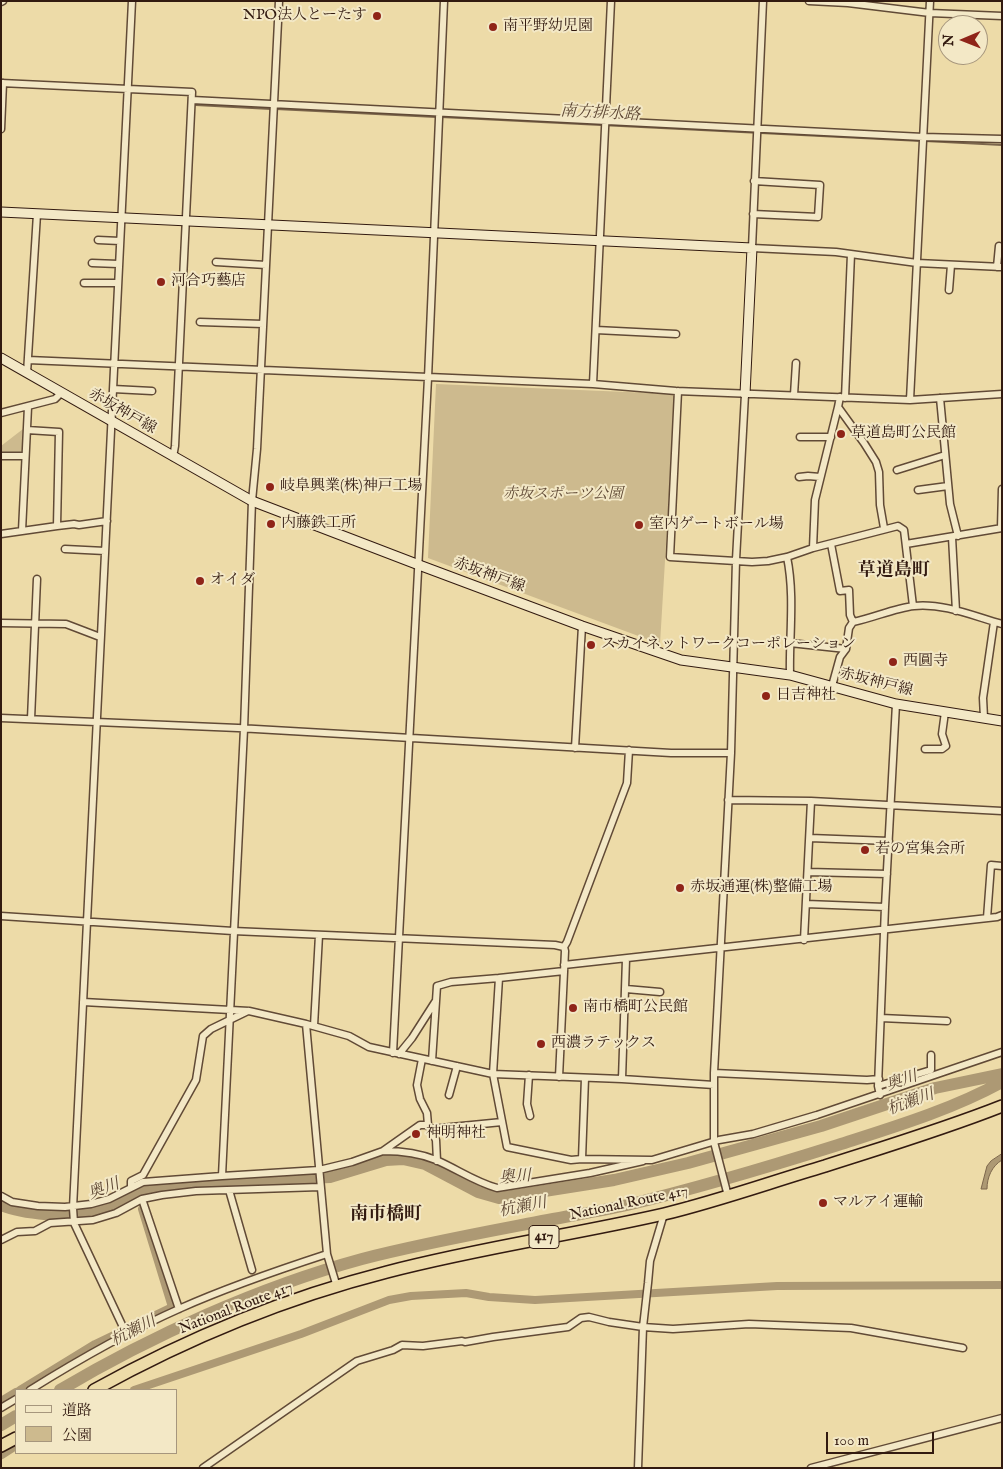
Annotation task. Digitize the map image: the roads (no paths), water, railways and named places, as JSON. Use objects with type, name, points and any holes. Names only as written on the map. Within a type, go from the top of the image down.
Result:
[{"type":"highway","name":"National Route 417","points":[[96,1389],[140,1365],[189,1342],[336,1285],[485,1249],[664,1214],[727,1193],[868,1152],[978,1116],[1002,1106]]},
{"type":"highway","points":[[1,1446],[15,1439]]},
{"type":"main road","points":[[1,212],[752,248],[745,394]]},
{"type":"main road","name":"赤坂神戸線","points":[[1,358],[252,501],[582,626],[681,660],[790,675],[896,704],[1002,721]]},
{"type":"street","points":[[123,1327],[74,1222],[73,1207],[132,1]]},
{"type":"street","points":[[222,1176],[244,729],[252,501],[256,458],[279,1]]},
{"type":"street","points":[[396,1053],[444,1]]},
{"type":"street","points":[[593,384],[611,1]]},
{"type":"street","points":[[762,1],[752,248],[851,254],[917,263],[1000,267],[999,246]]},
{"type":"street","points":[[809,1],[930,12],[1002,16]]},
{"type":"street","points":[[910,400],[930,1]]},
{"type":"street","points":[[1,129],[2,83],[192,92],[173,457]]},
{"type":"street","points":[[192,100],[923,137],[1002,139]]},
{"type":"street","points":[[753,214],[818,217],[820,185],[754,181]]},
{"type":"street","points":[[27,373],[37,214]]},
{"type":"street","points":[[98,240],[120,241]]},
{"type":"street","points":[[813,548],[815,500],[842,397],[851,254]]},
{"type":"street","points":[[216,262],[266,265]]},
{"type":"street","points":[[92,263],[118,264]]},
{"type":"street","points":[[949,290],[951,264]]},
{"type":"street","points":[[84,283],[118,283]]},
{"type":"street","points":[[200,322],[263,324]]},
{"type":"street","points":[[596,330],[676,334]]},
{"type":"street","points":[[28,360],[114,362],[428,378],[593,384],[678,391],[794,396],[910,400],[1002,394]]},
{"type":"street","points":[[794,396],[796,363]]},
{"type":"street","points":[[113,389],[152,392]]},
{"type":"street","points":[[678,391],[670,557],[752,562],[787,557],[884,528],[898,526],[904,530],[913,606]]},
{"type":"street","points":[[1,413],[55,399],[61,393]]},
{"type":"street","points":[[727,1193],[714,1142],[714,1073],[731,753],[736,560],[745,394]]},
{"type":"street","points":[[940,398],[948,486],[955,536],[956,611]]},
{"type":"street","points":[[22,531],[28,407]]},
{"type":"street","points":[[838,407],[876,462],[879,472],[880,505],[884,528]]},
{"type":"street","points":[[27,430],[59,432],[57,526]]},
{"type":"street","points":[[800,437],[831,437]]},
{"type":"street","points":[[897,470],[946,455]]},
{"type":"street","points":[[1,456],[25,456]]},
{"type":"street","points":[[799,477],[820,477]]},
{"type":"street","points":[[918,490],[948,486]]},
{"type":"street","points":[[906,544],[1002,528],[1002,490]]},
{"type":"street","points":[[1,534],[106,521]]},
{"type":"street","points":[[831,544],[840,591],[849,590],[850,615],[853,622]]},
{"type":"street","points":[[65,549],[105,551]]},
{"type":"street","points":[[787,557],[792,612],[790,675]]},
{"type":"street","points":[[31,720],[37,579]]},
{"type":"street","points":[[832,686],[840,657],[846,648],[849,628],[853,622],[913,606],[944,606],[1002,624]]},
{"type":"street","points":[[984,718],[983,698],[994,622]]},
{"type":"street","points":[[1,623],[66,624],[100,637]]},
{"type":"street","points":[[575,748],[582,626]]},
{"type":"street","points":[[790,643],[846,648]]},
{"type":"street","points":[[880,1095],[878,1082],[889,805],[896,704]]},
{"type":"street","points":[[925,749],[942,749],[946,746],[942,734],[945,712]]},
{"type":"street","points":[[1,718],[244,729],[671,753],[731,753]]},
{"type":"street","points":[[559,1077],[564,947],[627,783],[629,750]]},
{"type":"street","points":[[728,800],[811,801],[1002,811]]},
{"type":"street","points":[[804,940],[811,801]]},
{"type":"street","points":[[810,838],[889,841]]},
{"type":"street","points":[[987,918],[990,865],[1002,866]]},
{"type":"street","points":[[808,872],[887,874]]},
{"type":"street","points":[[806,904],[885,907]]},
{"type":"street","points":[[432,1061],[438,986],[451,982],[499,978],[626,959],[804,940],[1002,915]]},
{"type":"street","points":[[1,916],[233,931],[555,945],[564,947]]},
{"type":"street","points":[[314,1026],[319,935]]},
{"type":"street","points":[[622,1079],[626,959]]},
{"type":"street","points":[[499,978],[493,1074],[507,1147],[571,1160],[652,1160]]},
{"type":"street","points":[[626,989],[660,992]]},
{"type":"street","points":[[396,1053],[412,1038],[436,1000]]},
{"type":"street","points":[[83,1002],[249,1011],[349,1036],[369,1047],[493,1074],[714,1085]]},
{"type":"street","points":[[131,1187],[131,1181],[143,1175],[196,1080],[203,1036],[211,1029],[249,1011]]},
{"type":"street","points":[[881,1018],[947,1021]]},
{"type":"street","points":[[306,1024],[327,1256],[336,1285]]},
{"type":"street","points":[[382,1151],[406,1152],[437,1161],[482,1184],[497,1188],[590,1173],[652,1160],[714,1142],[753,1134],[880,1095],[1002,1052]]},
{"type":"street","points":[[714,1073],[878,1082],[931,1070],[932,1055]]},
{"type":"street","points":[[422,1059],[417,1085],[420,1099],[428,1113],[429,1127],[436,1140],[437,1161]]},
{"type":"street","points":[[449,1095],[457,1066]]},
{"type":"street","points":[[529,1076],[527,1104],[530,1116]]},
{"type":"street","points":[[582,1159],[585,1078]]},
{"type":"street","points":[[1,1196],[12,1202],[38,1206],[73,1207],[109,1198],[143,1182],[222,1176],[319,1172],[382,1151],[420,1125],[429,1127],[502,1122]]},
{"type":"street","points":[[1,1240],[18,1232],[35,1232],[50,1224],[93,1220],[116,1213],[142,1199],[162,1195],[229,1190],[320,1187]]},
{"type":"street","points":[[229,1190],[252,1270]]},
{"type":"street","points":[[142,1199],[179,1309]]},
{"type":"street","points":[[638,1468],[644,1328],[650,1261],[664,1214]]},
{"type":"street","points":[[32,1389],[105,1346],[179,1309],[256,1279],[327,1256]]},
{"type":"street","points":[[203,1468],[357,1361],[393,1350],[402,1345],[423,1346],[465,1342],[555,1329],[568,1327],[581,1318],[589,1317],[644,1328],[673,1329],[749,1324],[851,1328],[964,1348]]},
{"type":"street","points":[[1,1408],[15,1400]]},
{"type":"street","points":[[811,1468],[1002,1418]]},
{"type":"waterway","name":"南方排水路","points":[[196,105],[271,109]]},
{"type":"waterway","name":"南方排水路","points":[[276,109],[436,117]]},
{"type":"waterway","name":"南方排水路","points":[[441,117],[921,141]]},
{"type":"waterway","name":"南方排水路","points":[[925,141],[1002,145]]},
{"type":"waterway","name":"奥川","points":[[1,1205],[33,1213],[60,1215],[93,1213],[107,1209],[147,1190],[169,1185],[330,1177],[386,1160],[403,1159],[425,1164],[478,1192],[499,1198],[614,1180],[688,1163],[821,1126],[935,1088],[1002,1074]]},
{"type":"waterway","name":"杭瀬川","points":[[62,1389],[168,1332],[245,1299],[323,1270],[408,1248],[617,1207],[707,1184],[901,1125],[963,1101],[1002,1082]]},
{"type":"waterway","points":[[22,1389],[95,1344],[172,1307],[142,1209]]},
{"type":"waterway","points":[[137,1389],[301,1334],[389,1300],[411,1296],[466,1293],[489,1297],[535,1300],[777,1286],[1002,1285]]},
{"type":"waterway","points":[[1,1401],[15,1393]]},
{"type":"waterway","name":"杭瀬川","points":[[1,1425],[15,1417]]},
{"type":"waterway","points":[[2,1455],[15,1447]]},
{"type":"place","name":"NPO法人とーたす","points":[[377,16]]},
{"type":"place","name":"南平野幼児園","points":[[493,27]]},
{"type":"place","name":"河合巧藝店","points":[[161,282]]},
{"type":"place","name":"草道島町公民館","points":[[841,434]]},
{"type":"place","name":"岐阜興業(株)神戸工場","points":[[270,487]]},
{"type":"place","name":"内藤鉄工所","points":[[271,524]]},
{"type":"place","name":"室内ゲートボール場","points":[[639,525]]},
{"type":"place","name":"オイダ","points":[[200,581]]},
{"type":"place","name":"スカイネットワークコーポレーション","points":[[591,645]]},
{"type":"place","name":"西圓寺","points":[[893,662]]},
{"type":"place","name":"日吉神社","points":[[766,696]]},
{"type":"place","name":"若の宮集会所","points":[[865,850]]},
{"type":"place","name":"赤坂通運(株)整備工場","points":[[680,888]]},
{"type":"place","name":"南市橋町公民館","points":[[573,1008]]},
{"type":"place","name":"西濃ラテックス","points":[[541,1044]]},
{"type":"place","name":"神明神社","points":[[416,1134]]},
{"type":"place","name":"マルアイ運輸","points":[[823,1203]]},
{"type":"district","name":"草道島町","points":[[894,571]]},
{"type":"district","name":"南市橋町","points":[[386,1215]]},
{"type":"park label","name":"赤坂スポーツ公園","points":[[563,495]]}]
